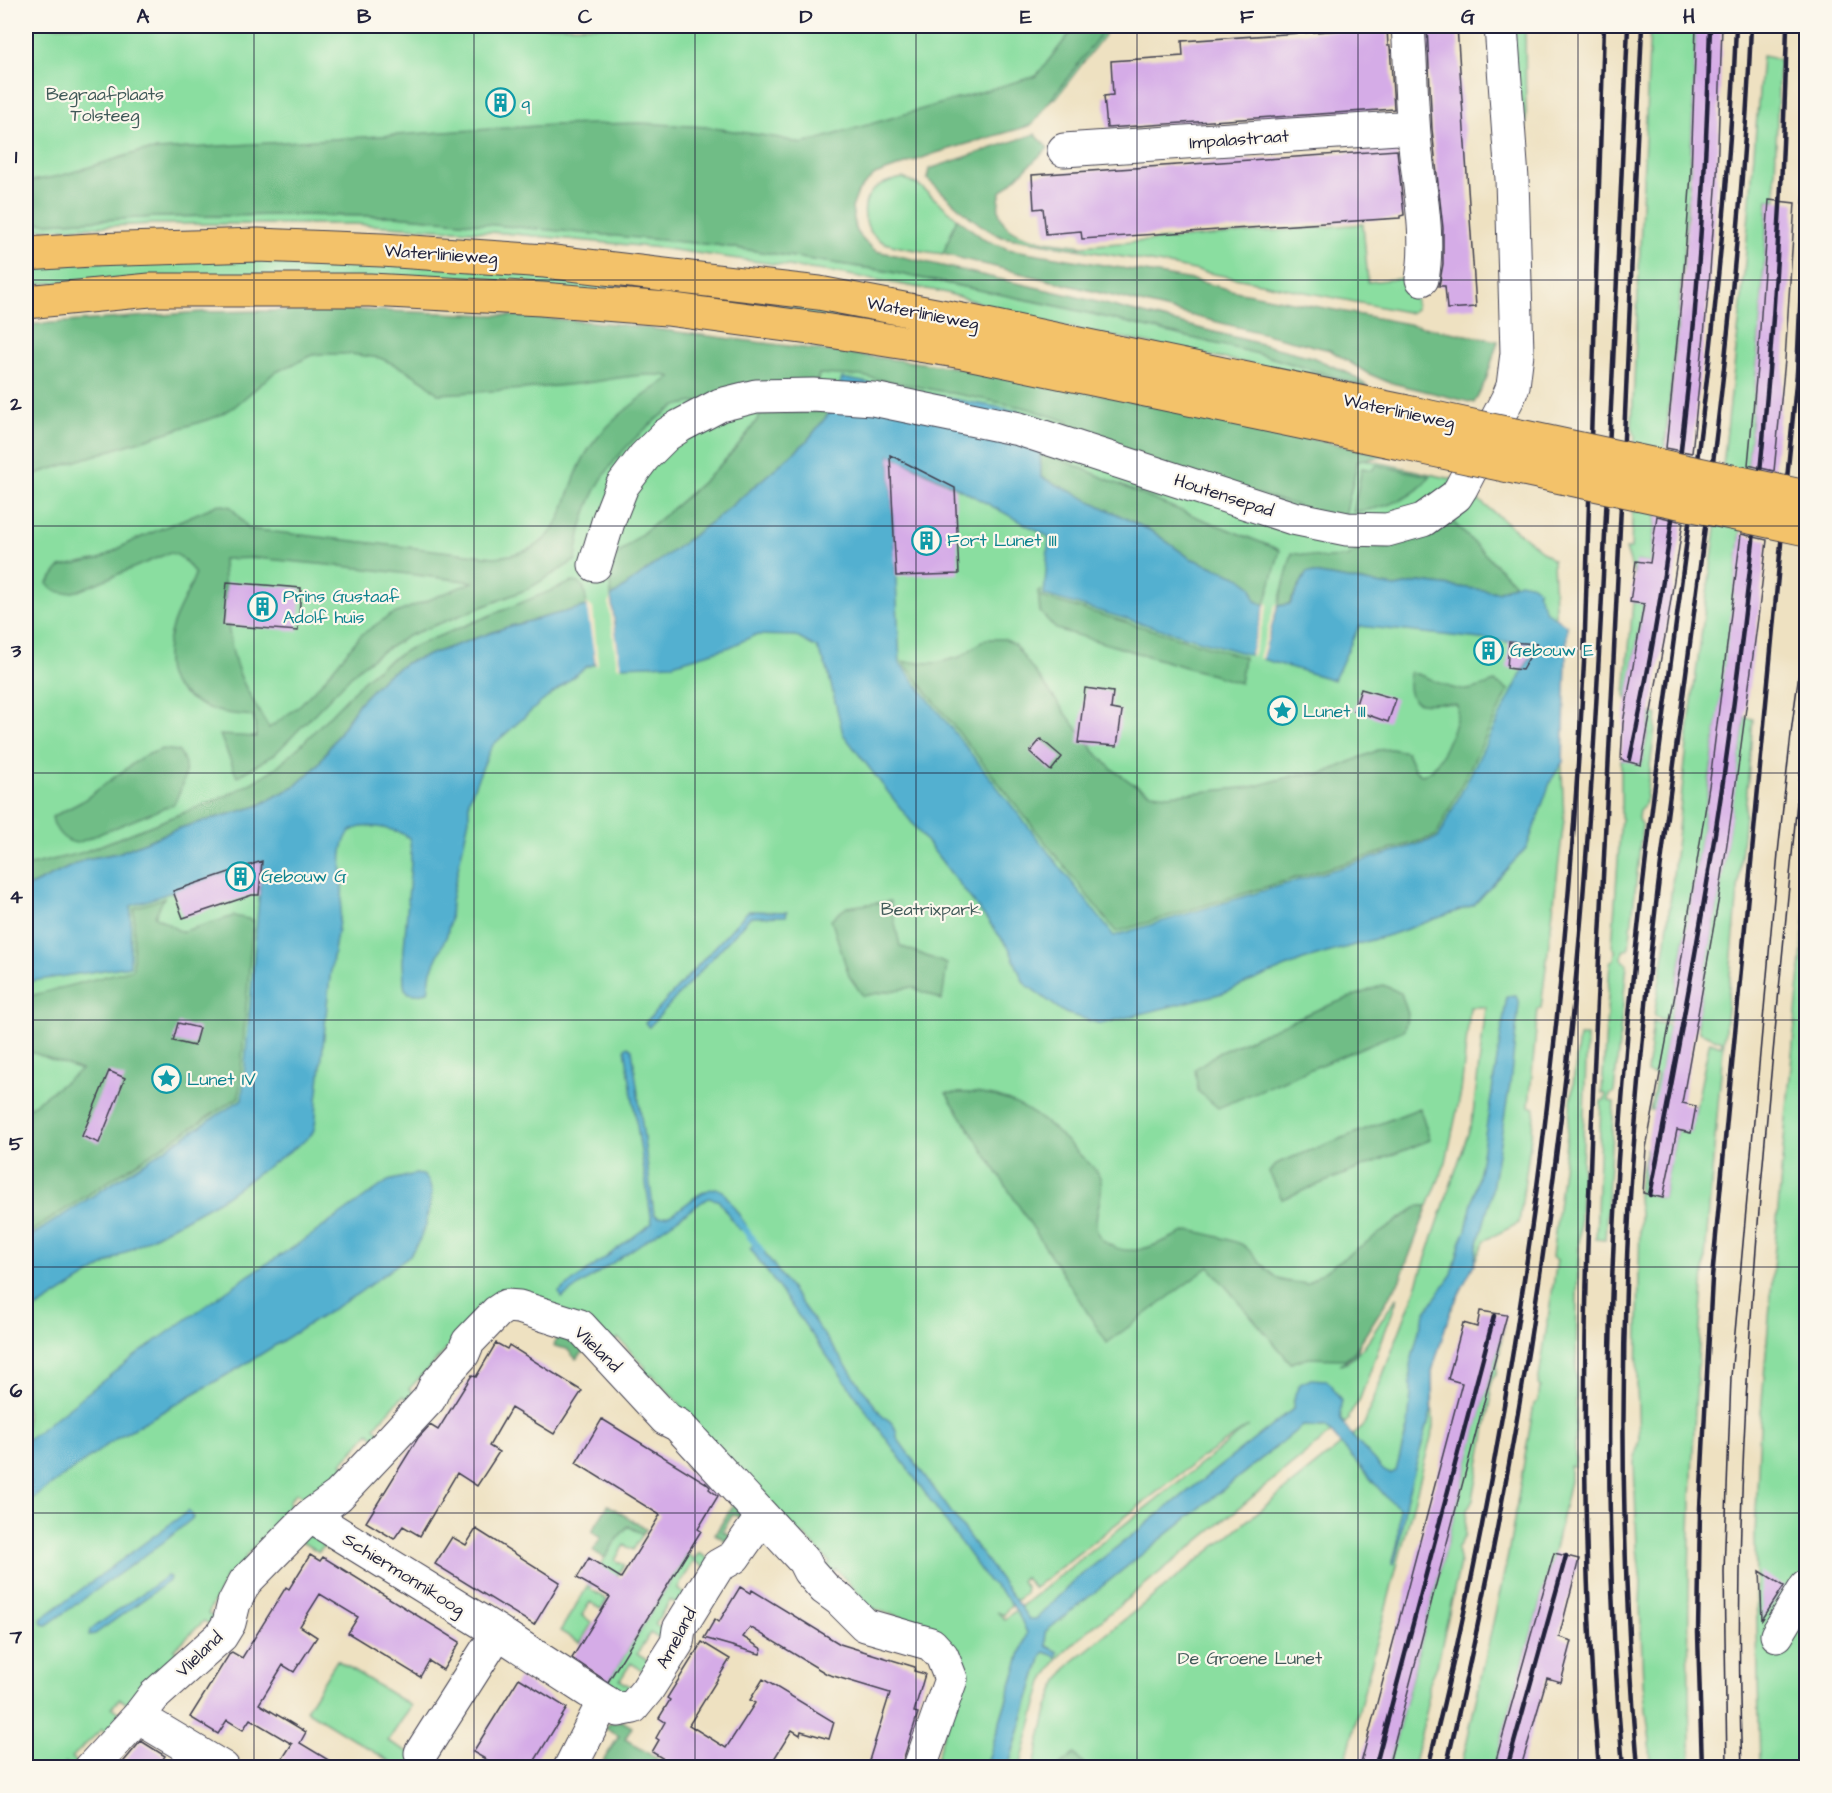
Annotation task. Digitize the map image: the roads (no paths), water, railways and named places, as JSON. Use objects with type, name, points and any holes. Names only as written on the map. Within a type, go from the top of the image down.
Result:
[{"type":"main road","name":"Waterlinieweg","points":[[26,254],[258,245],[382,250],[557,262],[819,293],[967,321],[1806,529]]},
{"type":"main road","name":"Waterlinieweg","points":[[26,302],[150,290],[370,290],[541,299],[667,309],[963,352],[1806,497]]},
{"type":"street","points":[[1408,26],[1413,127],[1423,231],[1422,279]]},
{"type":"street","name":"Houtensepad","points":[[595,565],[622,486],[644,457],[666,435],[680,426],[720,405],[756,396],[813,395],[873,399],[1019,429],[1293,518],[1347,529],[1387,530],[1423,520],[1456,496],[1513,386],[1517,353],[1512,179],[1501,26]]},
{"type":"street","name":"Impalastraat","points":[[1064,150],[1413,127]]},
{"type":"street","name":"Vlieland","points":[[91,1767],[138,1717],[154,1695],[221,1636],[229,1623],[234,1603],[245,1582],[310,1516],[338,1496],[392,1439],[429,1399],[436,1384],[464,1354],[468,1342],[497,1312],[506,1306],[519,1307],[580,1326],[666,1419],[678,1425],[752,1503],[762,1517],[804,1561],[809,1571],[821,1584],[865,1625],[931,1644],[942,1656],[951,1680],[921,1764],[922,1767]]},
{"type":"street","name":"Schiermonnikoog","points":[[310,1516],[498,1632],[604,1701]]},
{"type":"street","name":"Ameland","points":[[604,1701],[618,1710],[633,1707],[647,1690],[677,1643],[679,1629],[718,1566],[734,1557],[762,1517]]},
{"type":"street","points":[[1777,1635],[1806,1587]]},
{"type":"street","points":[[421,1753],[498,1632]]},
{"type":"street","points":[[570,1767],[604,1701]]},
{"type":"street","points":[[138,1717],[223,1767]]},
{"type":"water","points":[[842,378],[1013,410],[1042,418],[1041,477],[1153,532],[1190,558],[1239,577],[1252,587],[1255,601],[1265,605],[1250,655],[1044,595],[1049,537],[962,490],[890,455],[900,663],[1114,936],[1438,838],[1536,645],[1359,626],[1334,680],[1262,659],[1278,606],[1290,604],[1307,572],[1395,587],[1420,582],[1498,592],[1520,582],[1533,585],[1539,590],[1537,592],[1546,611],[1567,626],[1563,762],[1551,780],[1527,847],[1474,905],[1396,933],[1303,960],[1223,993],[1101,1024],[1065,1013],[1024,983],[1009,948],[843,734],[827,668],[817,648],[795,636],[755,635],[730,647],[673,664],[620,666],[611,597],[722,514],[806,442],[831,411]]},
{"type":"water","points":[[587,606],[590,609],[595,664],[586,667],[538,705],[493,745],[469,799],[469,819],[451,901],[447,935],[431,971],[428,992],[409,993],[404,984],[403,961],[411,862],[410,839],[397,832],[378,827],[359,828],[352,831],[347,836],[342,851],[342,899],[329,986],[316,1121],[312,1133],[303,1142],[220,1200],[124,1253],[26,1315],[26,1239],[242,1099],[262,861],[131,906],[130,966],[26,982],[26,888],[86,859],[118,853],[180,828],[258,806],[295,786],[317,766],[359,703],[384,677],[406,663],[507,627]]},
{"type":"water","points":[[748,911],[787,912],[786,916],[750,917],[649,1027],[645,1023]]},
{"type":"water","points":[[1516,995],[1519,1004],[1510,1084],[1490,1201],[1474,1264],[1450,1312],[1432,1371],[1432,1409],[1406,1500],[1394,1565],[1392,1564],[1398,1542],[1399,1508],[1386,1497],[1326,1427],[1302,1426],[1045,1632],[1046,1646],[1058,1652],[1056,1657],[1045,1652],[1042,1655],[1008,1767],[986,1767],[1027,1633],[1024,1625],[1012,1604],[988,1581],[750,1248],[757,1242],[883,1417],[893,1425],[897,1438],[1029,1619],[1036,1619],[1075,1580],[1293,1409],[1295,1394],[1300,1384],[1311,1379],[1325,1380],[1331,1384],[1341,1401],[1340,1419],[1352,1436],[1384,1471],[1390,1474],[1396,1471],[1408,1425],[1411,1393],[1410,1366],[1419,1330],[1426,1311],[1452,1274],[1466,1230],[1480,1167],[1507,996]]},
{"type":"water","points":[[628,1046],[632,1049],[654,1214],[659,1217],[667,1216],[708,1190],[716,1188],[723,1191],[746,1228],[739,1230],[718,1200],[708,1198],[561,1298],[559,1292],[652,1223],[625,1048]]},
{"type":"water","points":[[415,1174],[423,1175],[429,1182],[432,1193],[426,1225],[410,1255],[359,1293],[239,1368],[120,1436],[26,1503],[26,1441],[132,1358],[249,1275],[303,1241],[388,1181]]},
{"type":"water","points":[[188,1511],[194,1517],[165,1541],[47,1625],[42,1624],[41,1619]]},
{"type":"water","points":[[167,1576],[170,1577],[169,1581],[95,1634],[89,1635],[90,1630]]},
{"type":"waterway","points":[[741,1224],[761,1251]]},
{"type":"tram line","points":[[1727,1768],[1724,1572],[1731,1377],[1778,853],[1806,621]]},
{"type":"tram line","points":[[1742,1768],[1739,1647],[1741,1526],[1753,1284],[1806,725]]},
{"type":"railway","points":[[1428,1768],[1460,1632],[1488,1494],[1533,1219],[1550,1080],[1576,802],[1584,662],[1604,26]]},
{"type":"railway","points":[[1446,1768],[1501,1509],[1531,1335],[1556,1161],[1574,1001],[1596,710],[1628,26]]},
{"type":"railway","points":[[1599,1768],[1591,1662],[1587,1556],[1585,1343],[1591,1130],[1642,26]]},
{"type":"railway","points":[[1630,759],[1664,578],[1677,486],[1696,302],[1710,26]]},
{"type":"railway","points":[[1623,1768],[1612,1586],[1609,1403],[1620,1130],[1640,912],[1718,280],[1729,153],[1736,26]]},
{"type":"railway","points":[[1638,1768],[1628,1625],[1623,1411],[1630,1197],[1654,925],[1726,354],[1741,190],[1751,26]]},
{"type":"railway","points":[[1650,1195],[1707,884],[1736,687],[1757,498],[1774,309],[1787,26]]},
{"type":"railway","points":[[1702,1768],[1698,1633],[1700,1508],[1712,1278],[1797,373],[1806,177]]},
{"type":"railway","points":[[1375,1768],[1494,1316]]},
{"type":"railway","points":[[1507,1768],[1566,1556]]},
{"type":"place","name":"q","points":[[500,102]]},
{"type":"place","name":"Fort Lunet III","points":[[926,540]]},
{"type":"place","name":"Prins Gustaaf Adolf huis","points":[[262,606]]},
{"type":"place","name":"Gebouw E","points":[[1489,650]]},
{"type":"place","name":"Lunet III","points":[[1282,711]]},
{"type":"place","name":"Gebouw G","points":[[240,876]]},
{"type":"place","name":"Lunet IV","points":[[166,1079]]},
{"type":"park label","name":"Begraafplaats Tolsteeg","points":[[105,104]]},
{"type":"park label","name":"Beatrixpark","points":[[931,909]]},
{"type":"park label","name":"De Groene Lunet","points":[[1250,1658]]}]
